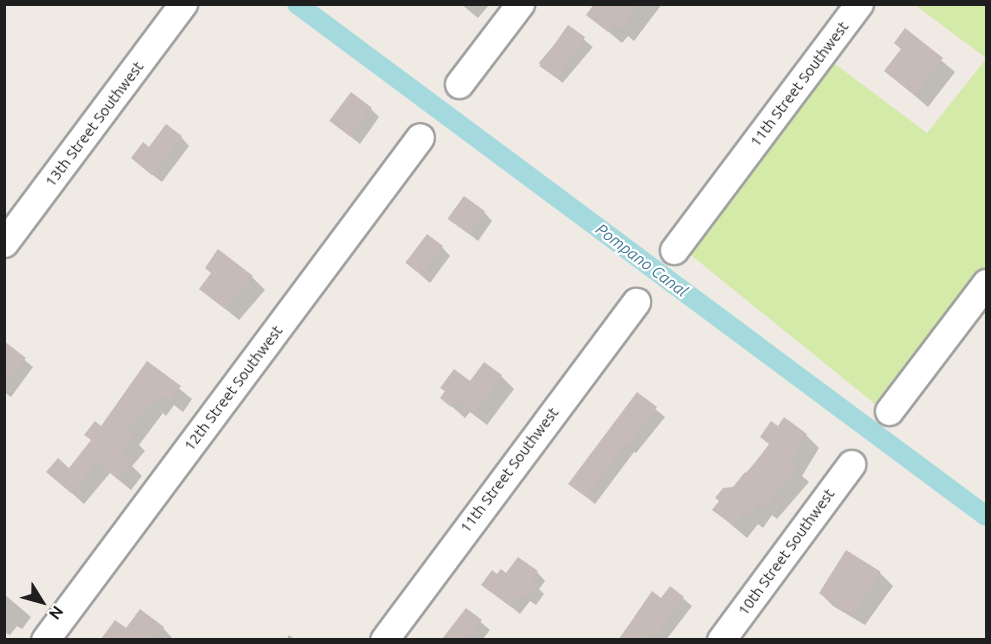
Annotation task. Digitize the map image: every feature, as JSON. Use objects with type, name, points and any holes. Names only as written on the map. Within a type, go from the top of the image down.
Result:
[{"type":"street","name":"13th Street Southwest","points":[[4,243],[183,4]]},
{"type":"street","points":[[459,84],[520,4]]},
{"type":"street","name":"11th Street Southwest","points":[[674,250],[859,4]]},
{"type":"street","name":"12th Street Southwest","points":[[45,639],[420,137]]},
{"type":"street","points":[[889,411],[987,283]]},
{"type":"street","name":"11th Street Southwest","points":[[384,639],[636,302]]},
{"type":"street","name":"10th Street Southwest","points":[[721,639],[851,464]]},
{"type":"green space","points":[[915,5],[986,5],[986,58]]},
{"type":"green space","points":[[819,52],[927,133],[986,59],[986,265],[875,404],[671,239]]},
{"type":"building","points":[[594,4],[639,4],[621,29],[614,24],[608,32],[586,15]]},
{"type":"building","points":[[568,25],[585,37],[557,78],[539,66]]},
{"type":"building","points":[[905,28],[943,58],[914,95],[884,71],[901,49],[894,43]]},
{"type":"building","points":[[351,92],[372,108],[350,136],[329,121]]},
{"type":"building","points":[[166,124],[182,136],[152,175],[131,158],[143,142],[149,147]]},
{"type":"building","points":[[464,196],[485,211],[469,234],[448,219]]},
{"type":"building","points":[[427,234],[443,246],[421,275],[405,263]]},
{"type":"building","points":[[218,249],[253,276],[225,309],[199,289],[211,273],[205,268]]},
{"type":"building","points":[[4,341],[26,358],[4,386]]},
{"type":"building","points":[[147,361],[181,386],[170,401],[161,394],[153,405],[150,402],[127,432],[134,438],[120,454],[131,463],[118,479],[97,462],[71,493],[46,472],[58,458],[69,468],[91,440],[84,435],[95,421],[101,426]]},
{"type":"building","points":[[484,362],[502,375],[474,413],[456,400],[451,407],[440,398],[445,391],[440,388],[454,369],[470,381]]},
{"type":"building","points":[[637,392],[657,407],[627,446],[625,444],[586,497],[568,484]]},
{"type":"building","points":[[784,417],[807,434],[790,463],[797,468],[764,508],[758,504],[749,516],[744,512],[734,526],[712,510],[719,501],[715,498],[723,488],[733,487],[745,472],[747,474],[769,444],[760,437],[771,421],[778,426]]},
{"type":"building","points":[[846,550],[881,572],[854,615],[819,593]]},
{"type":"building","points":[[518,557],[538,571],[531,580],[537,585],[527,598],[521,593],[511,607],[481,585],[492,570],[497,574],[501,569],[506,573]]},
{"type":"building","points":[[670,586],[684,597],[652,639],[619,639],[652,591],[661,598]]},
{"type":"building","points":[[466,608],[482,620],[467,639],[442,639]]},
{"type":"building","points":[[140,609],[164,627],[154,639],[101,639],[115,620],[126,628]]},
{"type":"waterway","name":"Pompano Canal","points":[[297,4],[986,516]]}]
